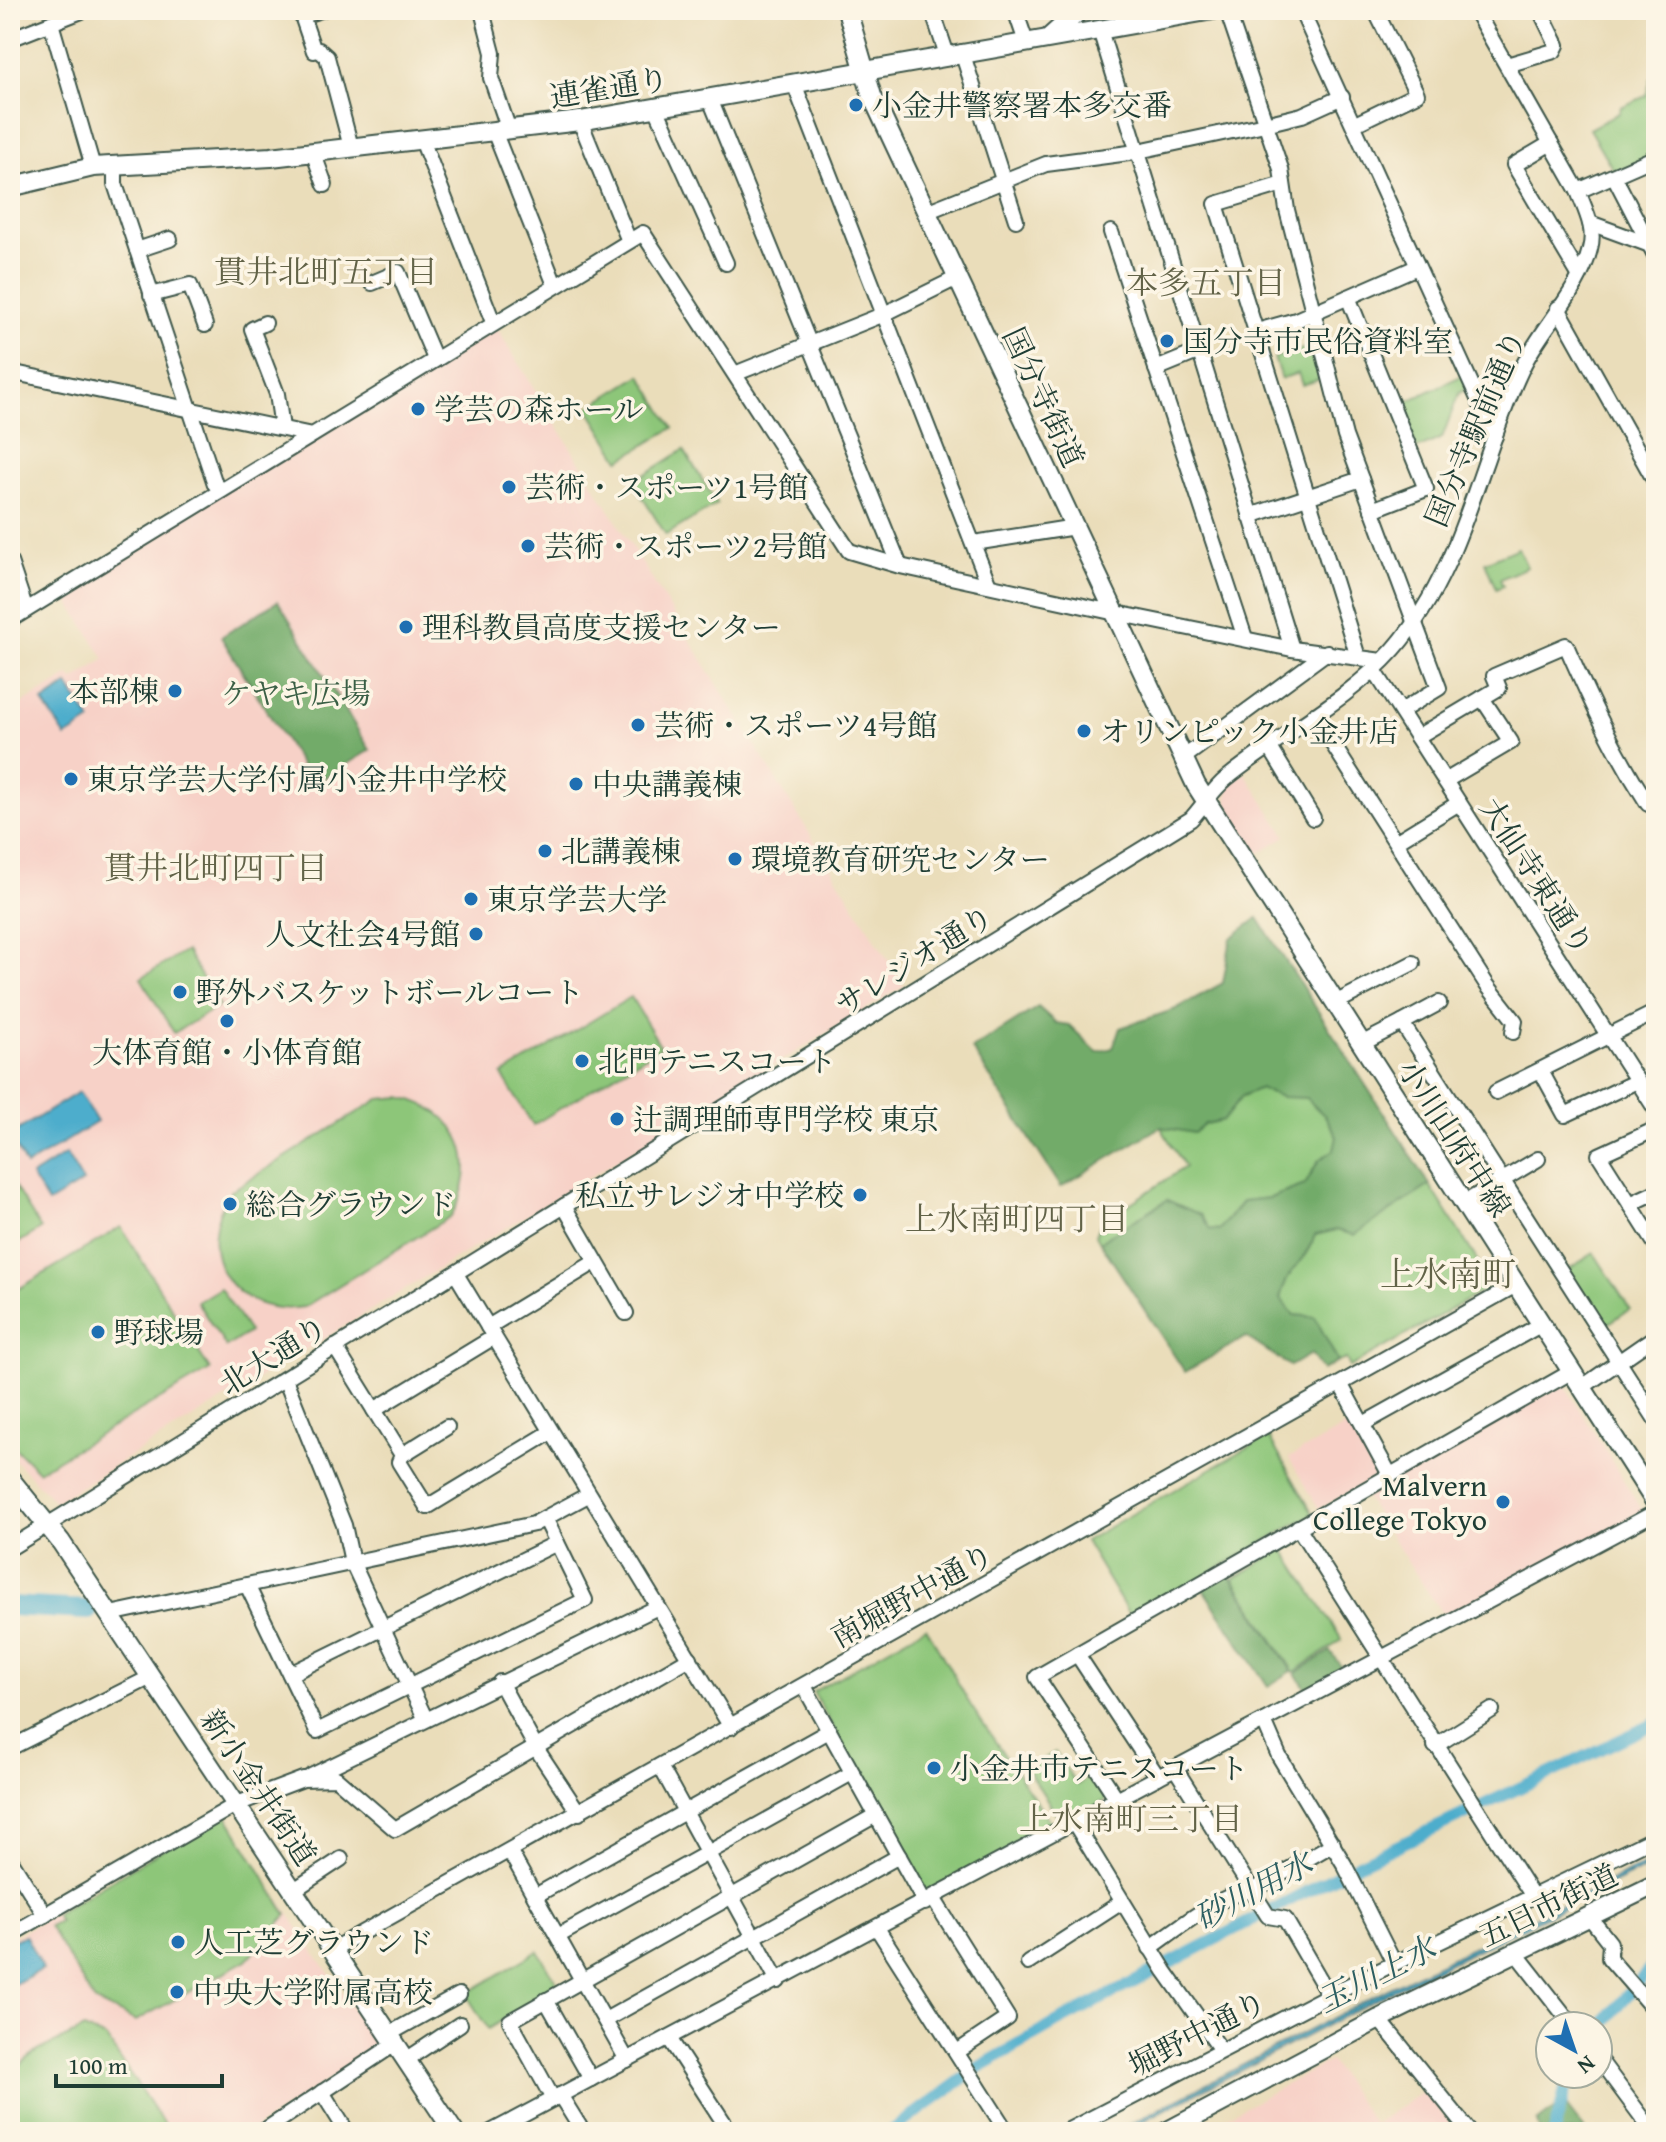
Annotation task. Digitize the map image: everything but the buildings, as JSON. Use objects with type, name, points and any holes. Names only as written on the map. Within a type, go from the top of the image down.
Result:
[{"type":"main road","name":"国分寺街道","points":[[847,10],[872,96],[1206,803]]},
{"type":"main road","points":[[1050,37],[1080,10]]},
{"type":"main road","name":"連雀通り","points":[[10,187],[93,167],[313,152],[580,121],[795,86],[955,54],[1213,10]]},
{"type":"main road","name":"小川山府中線","points":[[1206,803],[1656,1503]]},
{"type":"main road","name":"新小金井街道","points":[[10,1479],[48,1523],[110,1614],[454,2132]]},
{"type":"main road","name":"五日市街道","points":[[1166,2132],[1379,2019],[1656,1884]]},
{"type":"street","points":[[10,39],[57,17],[84,10]]},
{"type":"street","points":[[321,10],[301,13],[314,51],[319,50],[327,57],[351,147]]},
{"type":"street","points":[[932,10],[955,54],[1006,180],[1016,220]]},
{"type":"street","points":[[1015,10],[1026,42]]},
{"type":"street","points":[[1227,10],[1283,184],[1345,436],[1439,688],[1401,711]]},
{"type":"street","points":[[1301,10],[1495,436]]},
{"type":"street","points":[[1355,124],[1417,94],[1375,10]]},
{"type":"street","name":"国分寺駅前通り","points":[[1206,803],[1223,780],[1378,666],[1414,623],[1465,519],[1524,364],[1579,275],[1592,242],[1590,223],[1578,191],[1475,10]]},
{"type":"street","points":[[1507,65],[1554,51],[1557,45],[1540,10]]},
{"type":"street","points":[[482,11],[493,53],[491,78],[502,130],[555,285]]},
{"type":"street","points":[[57,17],[93,167]]},
{"type":"street","points":[[1100,30],[1292,649]]},
{"type":"street","points":[[795,86],[989,585]]},
{"type":"street","points":[[926,212],[1046,164],[1136,151],[1265,124],[1302,115],[1342,97]]},
{"type":"street","points":[[710,99],[900,566]]},
{"type":"street","points":[[656,108],[726,263]]},
{"type":"street","points":[[580,121],[629,241]]},
{"type":"street","points":[[422,140],[493,322]]},
{"type":"street","points":[[1551,143],[1514,165],[1579,275]]},
{"type":"street","points":[[313,152],[325,185]]},
{"type":"street","points":[[1578,191],[1656,157]]},
{"type":"street","points":[[115,166],[124,182],[141,248],[193,408],[223,480],[222,490]]},
{"type":"street","points":[[1614,176],[1653,251]]},
{"type":"street","points":[[1283,184],[1216,204],[1358,657]]},
{"type":"street","points":[[1590,223],[1653,251]]},
{"type":"street","points":[[1111,232],[1245,638]]},
{"type":"street","points":[[10,620],[643,233],[737,373],[849,551],[900,566],[1116,613],[1292,649],[1358,657],[1378,666]]},
{"type":"street","points":[[141,248],[170,239]]},
{"type":"street","points":[[1257,331],[1314,312],[1417,267]]},
{"type":"street","points":[[372,283],[398,272],[435,359]]},
{"type":"street","points":[[737,373],[882,315],[957,278]]},
{"type":"street","points":[[156,293],[190,285],[205,325]]},
{"type":"street","points":[[1348,297],[1426,489],[1372,510]]},
{"type":"street","points":[[1558,308],[1656,483]]},
{"type":"street","points":[[265,323],[252,329],[277,394],[282,428]]},
{"type":"street","points":[[1156,369],[1200,351]]},
{"type":"street","points":[[10,372],[312,435]]},
{"type":"street","points":[[1250,516],[1361,479]]},
{"type":"street","points":[[974,543],[1075,527]]},
{"type":"street","points":[[10,562],[26,610]]},
{"type":"street","points":[[1417,737],[1499,688],[1494,676],[1566,645],[1598,722],[1623,765],[1648,804],[1656,799]]},
{"type":"street","points":[[1183,758],[1328,651]]},
{"type":"street","name":"大仙寺東通り","points":[[1378,666],[1417,737],[1656,1110]]},
{"type":"street","points":[[1445,781],[1511,742],[1482,698]]},
{"type":"street","points":[[1314,715],[1487,985],[1515,1021],[1513,1032]]},
{"type":"street","points":[[1269,746],[1313,818]]},
{"type":"street","name":"サレジオ通り","points":[[564,1206],[1191,819],[1206,803]]},
{"type":"street","points":[[1397,841],[1459,803]]},
{"type":"street","points":[[1335,1003],[1413,963]]},
{"type":"street","points":[[1361,1044],[1439,1003]]},
{"type":"street","points":[[1496,1092],[1656,1012]]},
{"type":"street","points":[[1402,1023],[1656,1420]]},
{"type":"street","points":[[1541,1071],[1565,1115],[1637,1081]]},
{"type":"street","points":[[1656,1129],[1599,1155],[1656,1245]]},
{"type":"street","points":[[1464,1203],[1538,1159]]},
{"type":"street","points":[[1630,1204],[1656,1192]]},
{"type":"street","points":[[564,1206],[626,1313]]},
{"type":"street","name":"北大通り","points":[[10,1548],[564,1206]]},
{"type":"street","points":[[374,1410],[595,1262]]},
{"type":"street","points":[[456,1274],[731,1727]]},
{"type":"street","name":"南堀野中通り","points":[[333,1949],[1516,1285]]},
{"type":"street","points":[[1363,1424],[1542,1324]]},
{"type":"street","points":[[1117,1799],[1037,1677],[1390,1475],[1619,1361],[1656,1336]]},
{"type":"street","points":[[335,1347],[402,1455]]},
{"type":"street","points":[[285,1379],[344,1525],[352,1562],[425,1718]]},
{"type":"street","points":[[1341,1385],[1390,1475]]},
{"type":"street","points":[[447,1427],[402,1455],[399,1462],[427,1507],[551,1432]]},
{"type":"street","points":[[110,1614],[534,1524],[588,1495]]},
{"type":"street","points":[[491,2132],[1656,1512]]},
{"type":"street","points":[[247,1585],[317,1731],[585,1600],[545,1518]]},
{"type":"street","points":[[1298,1527],[1532,1895]]},
{"type":"street","points":[[290,1674],[557,1543]]},
{"type":"street","points":[[10,1935],[237,1804],[303,1779],[658,1607]]},
{"type":"street","points":[[1077,1654],[1158,1777]]},
{"type":"street","points":[[303,1779],[336,1778],[395,1829],[690,1658]]},
{"type":"street","points":[[10,1748],[151,1677]]},
{"type":"street","points":[[500,1682],[536,1748],[579,1813]]},
{"type":"street","points":[[804,1686],[899,1856],[1008,2018],[957,2052]]},
{"type":"street","points":[[1435,1746],[1492,1710]]},
{"type":"street","points":[[1264,1721],[1279,1756],[1347,1869],[1394,1963]]},
{"type":"street","points":[[535,1896],[829,1731]]},
{"type":"street","points":[[660,1766],[778,1981]]},
{"type":"street","points":[[1175,1768],[1265,1912],[1285,1919],[1329,1995]]},
{"type":"street","points":[[558,1936],[852,1773]]},
{"type":"street","points":[[583,2132],[557,2097],[510,2021],[876,1815]]},
{"type":"street","points":[[1074,1822],[1162,1967],[1221,2050]]},
{"type":"street","name":"堀野中通り","points":[[1065,2132],[1329,1995],[1656,1837]]},
{"type":"street","points":[[1150,1948],[1201,1913],[1243,1891],[1252,1891],[1333,1844]]},
{"type":"street","points":[[510,1852],[627,2060]]},
{"type":"street","points":[[605,2020],[899,1856]]},
{"type":"street","points":[[10,1859],[45,1915]]},
{"type":"street","points":[[294,1890],[341,1859]]},
{"type":"street","points":[[1028,1963],[1122,1902]]},
{"type":"street","points":[[1588,1915],[1610,1943],[1609,1958],[1656,2012]]},
{"type":"street","points":[[877,1928],[1007,2132]]},
{"type":"street","points":[[1515,1952],[1560,2010]]},
{"type":"street","points":[[262,2132],[397,2046],[459,1995]]},
{"type":"street","points":[[546,2000],[591,2079]]},
{"type":"street","points":[[1379,2019],[1470,2132]]},
{"type":"street","points":[[397,2046],[460,2024]]},
{"type":"street","points":[[669,2038],[730,2132]]},
{"type":"street","points":[[1614,2080],[1653,2132]]},
{"type":"street","points":[[322,2092],[347,2132]]},
{"type":"shaded area","name":"東京学芸大学","points":[[493,322],[904,986],[55,1502],[10,1455],[10,711],[70,675],[73,680],[105,659],[61,589]]},
{"type":"shaded area","points":[[1245,773],[1286,836],[1253,857],[1227,817],[1228,787]]},
{"type":"shaded area","name":"Malvern College Tokyo","points":[[1564,1384],[1642,1510],[1641,1514],[1445,1618],[1364,1495]]},
{"type":"shaded area","points":[[1355,1421],[1382,1469],[1379,1476],[1319,1509],[1289,1458]]},
{"type":"shaded area","name":"中央大学附属高校","points":[[224,1817],[375,2042],[374,2050],[249,2132],[10,2132],[10,1939]]},
{"type":"shaded area","points":[[1330,2061],[1374,2124],[1424,2091],[1457,2132],[1197,2132]]},
{"type":"green space","points":[[1656,76],[1656,154],[1615,173],[1589,129],[1619,113],[1621,107],[1646,96],[1651,78]]},
{"type":"green space","points":[[1316,345],[1325,378],[1302,385],[1298,373],[1281,379],[1274,358]]},
{"type":"green space","points":[[641,375],[673,428],[620,460],[588,408]]},
{"type":"green space","points":[[1463,375],[1469,388],[1459,393],[1442,438],[1417,449],[1398,406]]},
{"type":"green space","points":[[684,450],[717,504],[666,535],[633,482]]},
{"type":"green space","points":[[1518,548],[1527,567],[1500,579],[1503,586],[1496,589],[1485,562]]},
{"type":"green space","name":"ケヤキ広場","points":[[278,601],[370,750],[313,785],[221,637]]},
{"type":"green space","points":[[1258,918],[1430,1185],[1354,1235],[1336,1230],[1315,1235],[1287,1280],[1280,1298],[1294,1315],[1315,1317],[1338,1362],[1322,1370],[1311,1354],[1290,1366],[1246,1337],[1185,1372],[1100,1242],[1167,1200],[1201,1215],[1210,1229],[1219,1230],[1243,1201],[1270,1198],[1305,1185],[1319,1160],[1334,1150],[1337,1137],[1326,1117],[1306,1098],[1281,1097],[1260,1088],[1242,1096],[1223,1120],[1205,1124],[1194,1133],[1160,1127],[1061,1187],[972,1049],[1038,1007],[1056,1023],[1069,1025],[1097,1052],[1113,1048],[1120,1028],[1176,1009],[1223,983],[1231,938]]},
{"type":"green space","name":"野外バスケットボールコート","points":[[186,951],[219,1006],[174,1033],[141,978]]},
{"type":"green space","name":"北門テニスコート","points":[[631,997],[661,1047],[533,1125],[502,1075]]},
{"type":"green space","points":[[1260,1088],[1281,1096],[1306,1098],[1326,1117],[1337,1137],[1334,1150],[1319,1160],[1305,1185],[1270,1198],[1243,1201],[1219,1230],[1210,1229],[1167,1200],[1100,1242],[1096,1235],[1101,1223],[1185,1167],[1160,1126],[1194,1133],[1205,1124],[1223,1120],[1242,1096]]},
{"type":"green space","points":[[401,1097],[439,1114],[461,1142],[465,1177],[461,1196],[451,1216],[304,1307],[278,1308],[256,1302],[238,1291],[225,1276],[217,1257],[215,1236],[219,1213],[231,1191],[379,1099]]},
{"type":"green space","points":[[10,1179],[41,1229],[10,1248]]},
{"type":"green space","points":[[1430,1185],[1487,1276],[1483,1291],[1350,1367],[1346,1359],[1338,1362],[1315,1317],[1294,1315],[1280,1298],[1287,1279],[1315,1235],[1336,1230],[1354,1235]]},
{"type":"green space","name":"野球場","points":[[121,1227],[210,1370],[38,1471],[10,1443],[10,1294]]},
{"type":"green space","points":[[1594,1253],[1630,1309],[1603,1327],[1567,1270]]},
{"type":"green space","points":[[220,1288],[249,1332],[226,1347],[197,1302]]},
{"type":"green space","points":[[1268,1436],[1313,1514],[1131,1618],[1085,1541]]},
{"type":"green space","points":[[1283,1548],[1342,1640],[1294,1672],[1234,1579]]},
{"type":"green space","points":[[1228,1572],[1292,1671],[1268,1686],[1201,1586]]},
{"type":"green space","name":"小金井市テニスコート","points":[[926,1627],[971,1706],[1055,1829],[927,1897],[813,1692]]},
{"type":"green space","points":[[1330,1651],[1345,1672],[1308,1692],[1296,1673]]},
{"type":"green space","points":[[1055,1752],[1077,1785],[1095,1774],[1108,1795],[1106,1800],[1067,1821],[1059,1818],[1027,1769]]},
{"type":"green space","points":[[225,1812],[287,1915],[247,1960],[136,2021],[95,2002],[49,1926],[59,1921],[55,1914]]},
{"type":"green space","points":[[538,1951],[559,1986],[488,2029],[466,1994]]},
{"type":"green space","points":[[84,2029],[106,2038],[169,2132],[10,2132],[12,2087],[23,2063],[45,2047]]},
{"type":"green space","points":[[1563,2102],[1586,2132],[1540,2132],[1537,2122]]},
{"type":"water","points":[[68,685],[91,721],[66,737],[43,702]]},
{"type":"water","points":[[79,1092],[97,1122],[26,1166],[10,1135]]},
{"type":"water","points":[[66,1154],[83,1182],[48,1203],[31,1176]]},
{"type":"water","points":[[1656,1859],[1656,1863],[1398,1988],[1122,2132],[1115,2132],[1394,1986]]},
{"type":"water","points":[[25,1935],[43,1969],[10,1986],[10,1942]]},
{"type":"waterway","points":[[10,1606],[88,1610]]},
{"type":"waterway","name":"砂川用水","points":[[890,2132],[976,2069],[1056,2023],[1355,1866],[1656,1723]]},
{"type":"waterway","points":[[1614,2011],[1656,1962]]},
{"type":"waterway","points":[[1554,2132],[1565,2090]]},
{"type":"place","name":"小金井警察署本多交番","points":[[856,105]]},
{"type":"place","name":"国分寺市民俗資料室","points":[[1167,341]]},
{"type":"place","name":"学芸の森ホール","points":[[418,409]]},
{"type":"place","name":"芸術・スポーツ1号館","points":[[509,487]]},
{"type":"place","name":"芸術・スポーツ2号館","points":[[528,546]]},
{"type":"place","name":"理科教員高度支援センター","points":[[406,627]]},
{"type":"place","name":"本部棟","points":[[175,691]]},
{"type":"place","name":"芸術・スポーツ4号館","points":[[638,725]]},
{"type":"place","name":"オリンピック小金井店","points":[[1084,731]]},
{"type":"place","name":"東京学芸大学付属小金井中学校","points":[[71,779]]},
{"type":"place","name":"中央講義棟","points":[[576,784]]},
{"type":"place","name":"北講義棟","points":[[545,851]]},
{"type":"place","name":"環境教育研究センター","points":[[735,859]]},
{"type":"place","name":"東京学芸大学","points":[[471,899]]},
{"type":"place","name":"人文社会4号館","points":[[476,934]]},
{"type":"place","name":"野外バスケットボールコート","points":[[180,992]]},
{"type":"place","name":"大体育館・小体育館","points":[[227,1021]]},
{"type":"place","name":"北門テニスコート","points":[[582,1061]]},
{"type":"place","name":"辻調理師専門学校 東京","points":[[617,1119]]},
{"type":"place","name":"私立サレジオ中学校","points":[[860,1195]]},
{"type":"place","name":"総合グラウンド","points":[[230,1204]]},
{"type":"place","name":"野球場","points":[[98,1332]]},
{"type":"place","name":"Malvern College Tokyo","points":[[1503,1502]]},
{"type":"place","name":"小金井市テニスコート","points":[[934,1768]]},
{"type":"place","name":"人工芝グラウンド","points":[[178,1942]]},
{"type":"place","name":"中央大学附属高校","points":[[177,1992]]},
{"type":"district","name":"貫井北町五丁目","points":[[326,271]]},
{"type":"district","name":"本多五丁目","points":[[1206,282]]},
{"type":"district","name":"貫井北町四丁目","points":[[216,867]]},
{"type":"district","name":"上水南町四丁目","points":[[1017,1218]]},
{"type":"district","name":"上水南町","points":[[1448,1273]]},
{"type":"district","name":"上水南町三丁目","points":[[1131,1818]]},
{"type":"water label","name":"玉川上水","points":[[1376,1974]]}]
